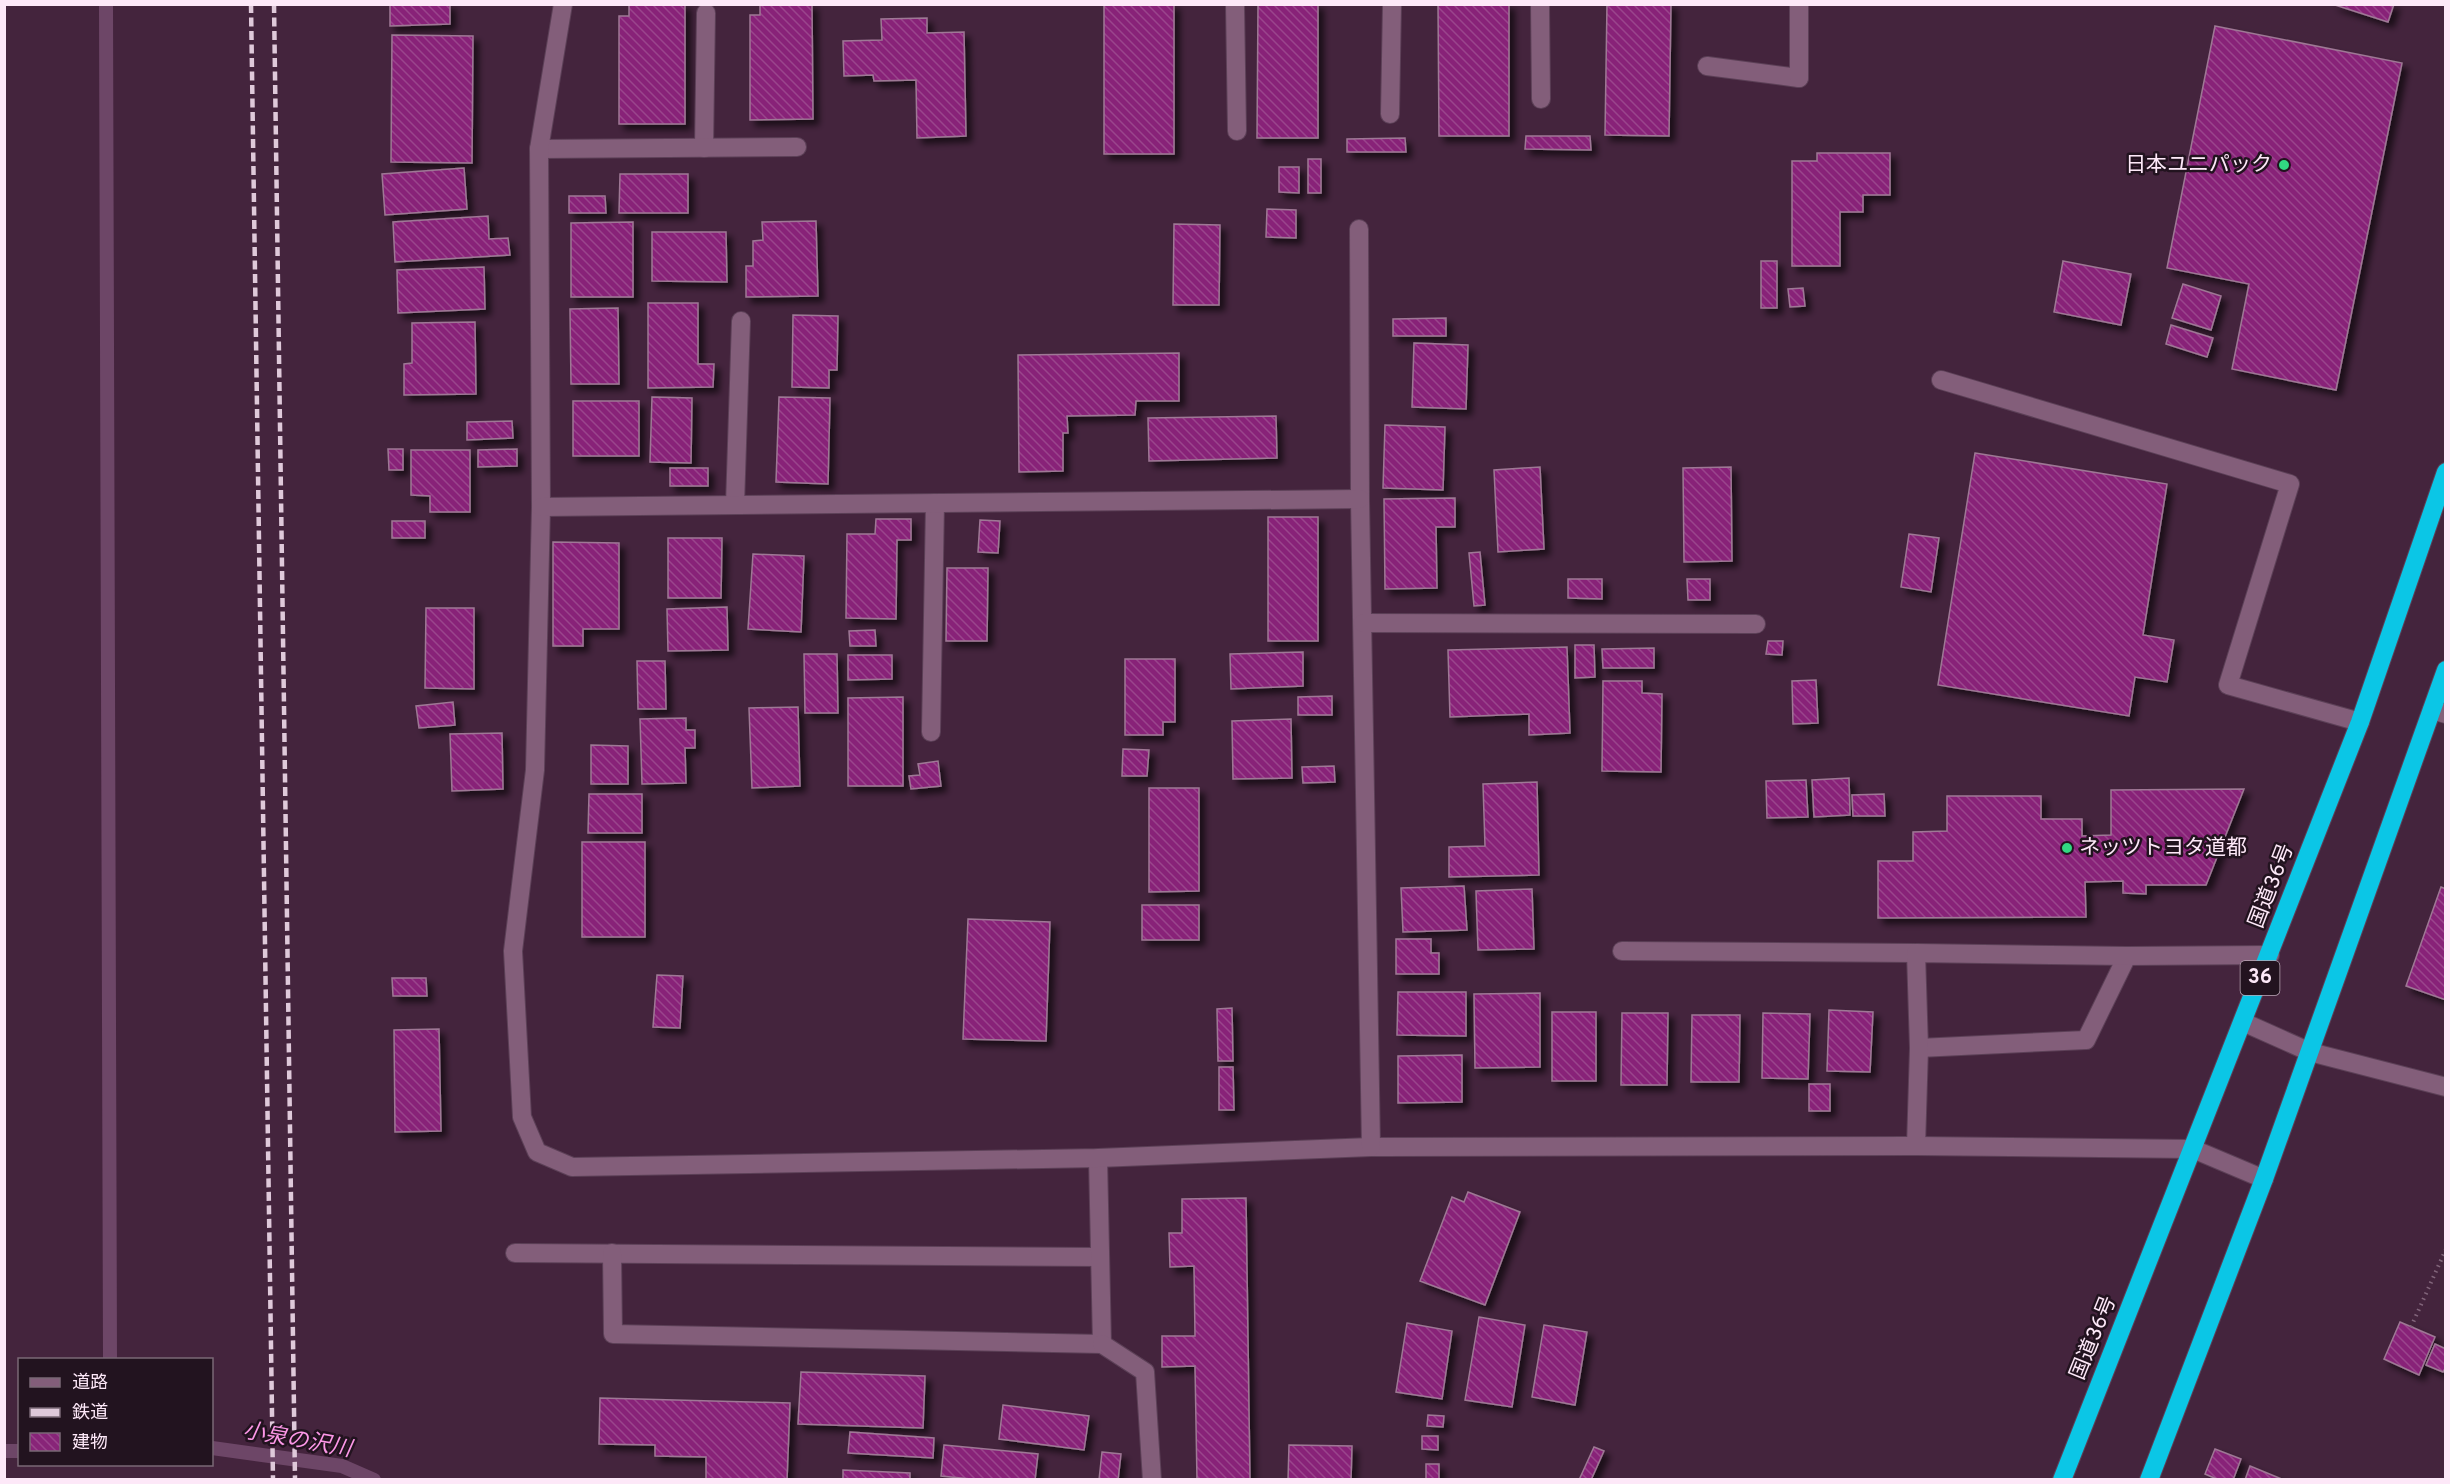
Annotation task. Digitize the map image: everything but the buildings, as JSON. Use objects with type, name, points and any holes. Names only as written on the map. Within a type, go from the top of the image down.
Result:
[{"type":"highway","name":"国道36号","points":[[2062,1479],[2360,722],[2445,472]]},
{"type":"highway","points":[[2149,1479],[2439,712],[2445,670]]},
{"type":"street","points":[[563,4],[539,148],[541,507],[535,770],[513,951],[522,1117],[537,1152],[572,1167],[1098,1158],[1371,1147],[1916,1146],[2193,1149],[2264,1179]]},
{"type":"street","points":[[1235,4],[1237,131]]},
{"type":"street","points":[[1390,114],[1392,4]]},
{"type":"street","points":[[1540,4],[1541,99]]},
{"type":"street","points":[[1707,66],[1799,78],[1799,4]]},
{"type":"street","points":[[704,148],[706,13]]},
{"type":"street","points":[[539,148],[797,147]]},
{"type":"street","points":[[1359,229],[1360,499],[1371,1147]]},
{"type":"street","points":[[735,505],[741,321]]},
{"type":"street","points":[[1941,380],[2290,484],[2228,685],[2360,722]]},
{"type":"street","points":[[541,507],[1360,499]]},
{"type":"street","points":[[931,732],[934,502]]},
{"type":"street","points":[[1363,623],[1756,624]]},
{"type":"street","points":[[1622,951],[1916,952],[2127,956],[2270,955]]},
{"type":"street","points":[[1916,952],[1919,1048],[1916,1146]]},
{"type":"street","points":[[1919,1048],[2086,1040],[2127,956]]},
{"type":"street","points":[[2243,1022],[2310,1052],[2445,1088]]},
{"type":"street","points":[[1098,1158],[1102,1344]]},
{"type":"street","points":[[515,1253],[1100,1257]]},
{"type":"street","points":[[612,1253],[613,1334],[1102,1344],[1145,1372],[1152,1479]]},
{"type":"path","points":[[2411,1327],[2445,1249]]},
{"type":"waterway","points":[[106,4],[110,1358]]},
{"type":"waterway","name":"小泉の沢川","points":[[213,1448],[342,1466],[374,1480]]},
{"type":"waterway","name":"小泉の沢川","points":[[4,1451],[18,1451]]},
{"type":"railway","points":[[251,4],[273,1480]]},
{"type":"railway","points":[[274,4],[295,1480]]},
{"type":"place","name":"日本ユニパック","points":[[2284,165]]},
{"type":"place","name":"ネッツトヨタ道都","points":[[2067,848]]}]
